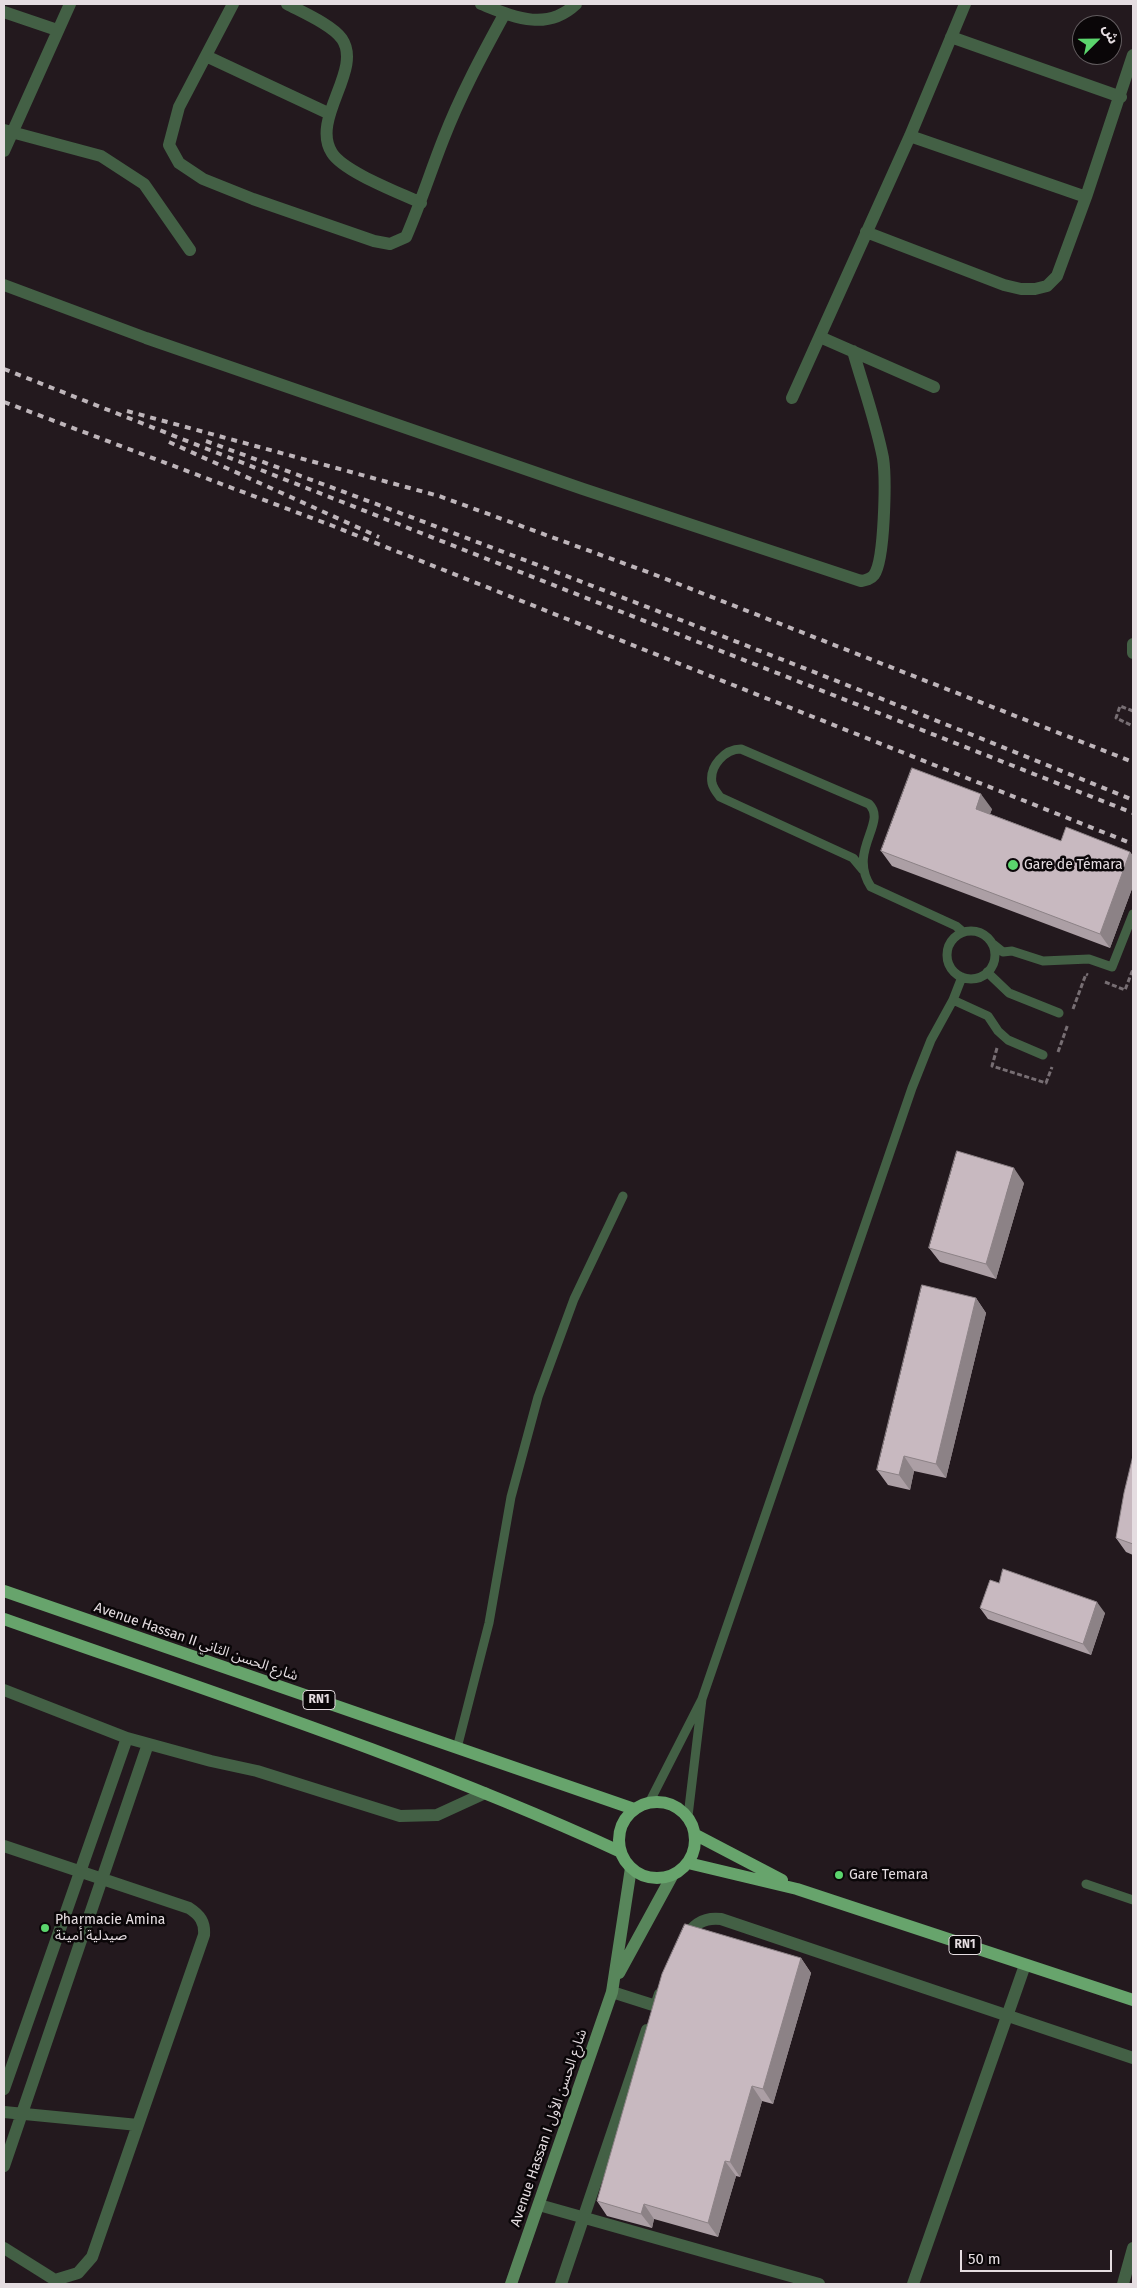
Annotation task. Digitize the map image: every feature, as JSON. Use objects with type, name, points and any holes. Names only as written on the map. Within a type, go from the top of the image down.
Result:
[{"type":"main road","name":"Avenue Hassan II شارع الحسن الثاني","points":[[4,1591],[634,1809]]},
{"type":"main road","name":"RN1","points":[[4,1619],[252,1706],[485,1793],[532,1811],[621,1852]]},
{"type":"main road","points":[[650,1802],[664,1802],[678,1807],[688,1816],[696,1835],[693,1855],[688,1864],[672,1876],[651,1878],[640,1874],[631,1868],[621,1852],[620,1828],[626,1817],[634,1809],[650,1802]]},
{"type":"main road","name":"RN1","points":[[696,1835],[797,1889]]},
{"type":"main road","name":"RN1","points":[[688,1864],[797,1889],[1133,2000]]},
{"type":"main road","name":"Avenue Hassan I شارع الحسن الأول","points":[[613,1987],[631,1868]]},
{"type":"main road","name":"Avenue Hassan I شارع الحسن الأول","points":[[512,2284],[613,1987],[672,1876]]},
{"type":"street","points":[[4,151],[8,131],[70,4]]},
{"type":"street","points":[[233,4],[179,106],[169,145],[179,163],[203,179],[253,199],[347,233],[390,244],[406,237],[421,203],[443,140],[472,72],[505,13]]},
{"type":"street","points":[[288,4],[319,20],[342,39],[348,62],[325,129],[332,152],[351,169],[421,203]]},
{"type":"street","points":[[481,4],[536,22],[568,12],[576,4]]},
{"type":"street","points":[[792,398],[910,136],[965,4]]},
{"type":"street","points":[[4,12],[57,30]]},
{"type":"street","points":[[951,37],[1121,97]]},
{"type":"street","points":[[206,56],[330,114]]},
{"type":"street","points":[[866,232],[1004,284],[1021,289],[1035,289],[1047,286],[1057,276],[1121,97],[1133,56]]},
{"type":"street","points":[[8,131],[101,156],[144,184],[190,250]]},
{"type":"street","points":[[910,136],[1086,197]]},
{"type":"street","points":[[4,285],[146,338],[573,486],[861,581],[871,578],[878,568],[885,514],[884,485],[883,458],[853,351]]},
{"type":"street","points":[[820,337],[934,386]]},
{"type":"street","points":[[1133,644],[1133,653]]},
{"type":"street","points":[[4,1690],[127,1738],[257,1771],[400,1816],[437,1815],[485,1793]]},
{"type":"street","points":[[4,2089],[127,1738]]},
{"type":"street","points":[[4,2166],[148,1744]]},
{"type":"street","points":[[4,1846],[189,1908],[201,1918],[205,1927],[92,2257],[78,2273],[54,2282],[4,2248]]},
{"type":"street","points":[[678,1954],[690,1930],[696,1924],[712,1918],[721,1919],[1133,2058]]},
{"type":"street","points":[[913,2284],[1025,1964]]},
{"type":"street","points":[[561,2284],[667,1978]]},
{"type":"street","points":[[613,1987],[656,2006]]},
{"type":"street","points":[[4,2112],[138,2124]]},
{"type":"street","points":[[539,2205],[582,2219],[819,2284]]},
{"type":"street","points":[[1123,2284],[1133,2248]]},
{"type":"lane","points":[[863,870],[863,853],[876,816],[874,809],[869,804],[741,748],[732,749],[725,753],[712,774],[712,783],[720,797],[853,858],[863,870],[869,884],[878,892],[947,921],[963,932]]},
{"type":"lane","points":[[993,944],[995,956],[992,967],[973,979],[962,977],[952,970],[947,960],[948,948],[954,938],[963,932],[975,931],[985,936],[1003,952],[1012,952],[1043,961],[1089,959],[1112,967],[1133,914]]},
{"type":"lane","points":[[986,972],[1009,993],[1059,1013]]},
{"type":"lane","points":[[650,1802],[702,1699],[912,1088],[931,1040],[953,1000],[962,977]]},
{"type":"lane","points":[[953,1000],[988,1016],[1001,1034],[1008,1040],[1043,1055]]},
{"type":"lane","points":[[457,1748],[489,1624],[511,1497],[538,1397],[574,1299],[623,1196]]},
{"type":"lane","points":[[688,1816],[702,1699]]},
{"type":"lane","points":[[1086,1884],[1133,1900]]},
{"type":"path","points":[[1133,711],[1120,706],[1116,718],[1133,726]]},
{"type":"path","points":[[1102,981],[1125,990],[1133,969]]},
{"type":"path","points":[[1073,1011],[1086,974],[1094,978]]},
{"type":"path","points":[[1056,1056],[1069,1020]]},
{"type":"path","points":[[1001,1034],[992,1066],[1046,1083],[1053,1065]]},
{"type":"building","name":"Gare de Témara","points":[[912,768],[981,794],[976,809],[1061,841],[1066,827],[1130,852],[1100,934],[881,851]]},
{"type":"building","points":[[957,1151],[1014,1168],[986,1264],[929,1248]]},
{"type":"building","points":[[922,1285],[976,1298],[936,1464],[904,1456],[899,1475],[877,1470]]},
{"type":"building","points":[[1133,1456],[1133,1544],[1116,1538]]},
{"type":"building","points":[[1003,1569],[1097,1602],[1083,1644],[980,1608],[990,1580],[999,1583]]},
{"type":"building","points":[[685,1924],[801,1958],[763,2089],[752,2086],[730,2162],[725,2161],[708,2223],[644,2204],[641,2214],[597,2201],[662,1974]]},
{"type":"railway","points":[[4,369],[1133,813]]},
{"type":"railway","points":[[4,402],[333,526],[1133,844]]},
{"type":"railway","points":[[127,411],[439,496],[653,574],[1133,762]]},
{"type":"railway","points":[[206,441],[671,616],[1133,800]]},
{"type":"railway","points":[[169,442],[379,537]]},
{"type":"place","name":"Gare de Témara","points":[[1013,865]]},
{"type":"place","name":"Gare Temara","points":[[839,1875]]},
{"type":"place","name":"Pharmacie Amina صيدلية أمينة","points":[[45,1928]]}]
